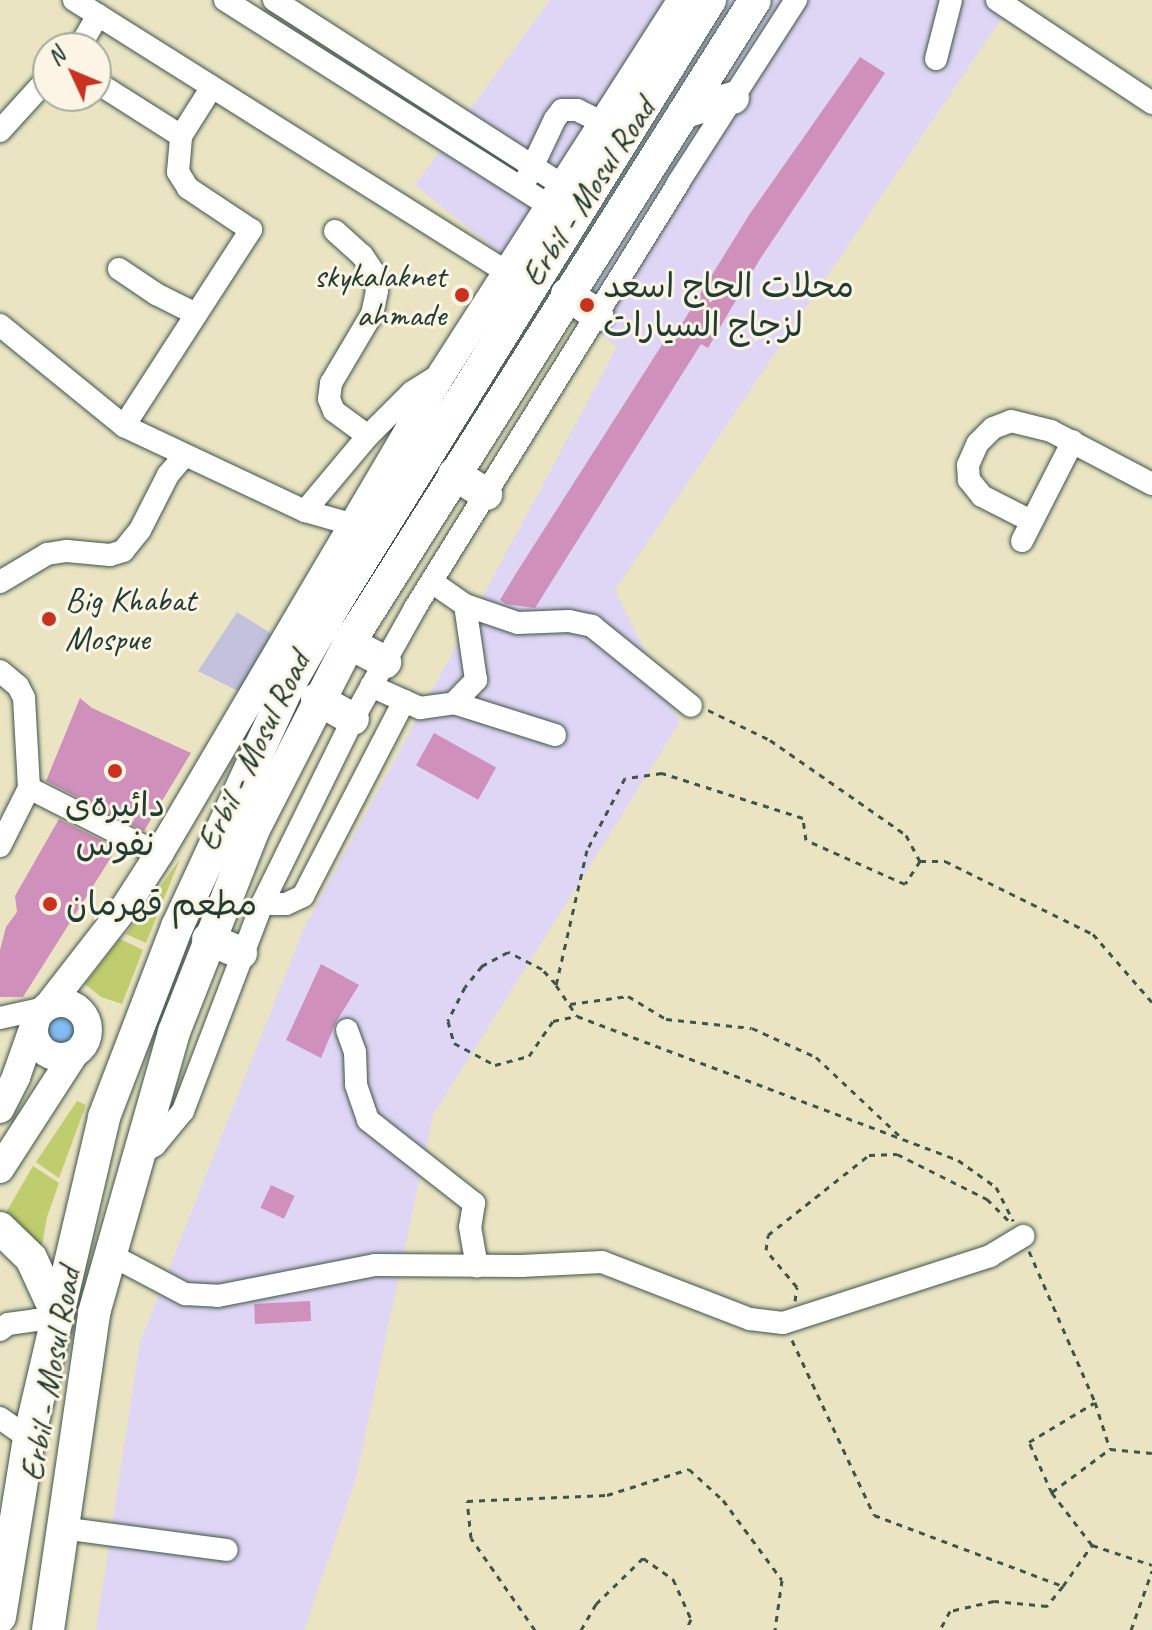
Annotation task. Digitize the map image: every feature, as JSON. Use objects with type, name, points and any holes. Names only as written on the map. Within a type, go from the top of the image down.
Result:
[{"type":"highway","name":"Erbil - Mosul Road","points":[[0,1617],[5,1556],[29,1438],[104,1117],[177,927],[290,687],[421,440],[710,0]]},
{"type":"highway","name":"Erbil - Mosul Road","points":[[48,1630],[94,1313],[174,1032],[253,831],[290,687],[349,643],[755,0]]},
{"type":"highway","points":[[630,83],[668,68]]},
{"type":"highway","points":[[685,112],[733,98]]},
{"type":"highway","points":[[567,294],[597,315]]},
{"type":"highway","points":[[454,474],[486,494]]},
{"type":"highway","points":[[349,643],[378,674]]},
{"type":"highway","points":[[290,687],[353,719]]},
{"type":"highway","points":[[208,939],[241,953]]},
{"type":"highway","points":[[104,1117],[140,1146]]},
{"type":"highway","points":[[0,1228],[31,1258],[55,1318]]},
{"type":"main road","points":[[0,1109],[43,1012],[125,907],[159,854],[290,687],[351,524],[421,440],[443,372],[682,0]]},
{"type":"main road","points":[[0,1169],[87,1038],[85,1017],[69,1004],[43,1012]]},
{"type":"main road","points":[[43,1012],[35,1036],[47,1053],[60,1057],[74,1054]]},
{"type":"street","points":[[74,0],[508,273]]},
{"type":"street","points":[[225,0],[522,189],[563,187]]},
{"type":"street","points":[[274,0],[536,158],[563,187]]},
{"type":"street","points":[[140,1146],[155,1145],[183,1111],[262,904],[378,674],[597,315],[796,0]]},
{"type":"street","points":[[936,59],[951,0]]},
{"type":"street","points":[[997,0],[1152,103]]},
{"type":"street","points":[[88,32],[98,15]]},
{"type":"street","points":[[124,426],[251,230],[188,188],[178,172],[181,136],[212,87]]},
{"type":"street","points":[[112,92],[181,136]]},
{"type":"street","points":[[0,131],[32,96]]},
{"type":"street","points":[[522,189],[562,110],[577,110],[604,123]]},
{"type":"street","points":[[335,231],[362,255],[374,273],[377,291],[372,314],[331,383],[329,399],[334,411],[368,436]]},
{"type":"street","points":[[119,269],[156,294],[196,314]]},
{"type":"street","points":[[0,325],[124,426],[305,511],[351,524]]},
{"type":"street","points":[[305,511],[368,436],[412,392],[443,372]]},
{"type":"street","points":[[1073,441],[1027,531],[982,496],[969,480],[968,465],[978,443],[993,428],[1011,421],[1029,424],[1073,441],[1152,484]]},
{"type":"street","points":[[0,582],[47,554],[67,551],[110,555],[123,551],[140,530],[168,475],[184,456]]},
{"type":"street","points":[[432,582],[465,605],[518,623],[569,621],[592,626],[691,706]]},
{"type":"street","points":[[454,703],[476,680],[465,605]]},
{"type":"street","points":[[0,671],[18,686],[24,698],[29,788],[0,846]]},
{"type":"street","points":[[378,674],[404,701],[420,708],[454,703],[555,735]]},
{"type":"street","points":[[262,904],[286,904],[303,896],[404,701]]},
{"type":"street","points":[[29,788],[159,854]]},
{"type":"street","points":[[0,1018],[43,1012]]},
{"type":"street","points":[[347,1030],[355,1052],[356,1085],[368,1120],[474,1203],[470,1227],[477,1266]]},
{"type":"street","points":[[111,1255],[185,1294],[218,1296],[375,1265],[602,1262],[750,1319],[783,1323],[990,1256],[1023,1236]]},
{"type":"street","points":[[0,1330],[8,1324],[55,1318]]},
{"type":"street","points":[[0,1418],[29,1438]]},
{"type":"street","points":[[62,1528],[227,1550]]},
{"type":"path","points":[[691,706],[697,725],[707,709],[770,740],[906,835],[920,861]]},
{"type":"path","points":[[556,985],[587,850],[625,778],[662,773],[803,818],[806,840],[905,884],[920,861]]},
{"type":"path","points":[[920,861],[945,861],[1093,934],[1152,1002]]},
{"type":"path","points":[[577,1016],[542,969],[508,952],[482,966],[465,987],[448,1021],[454,1043],[495,1065],[529,1056],[553,1021],[577,1016],[958,1160],[996,1187],[1017,1228],[987,1199],[897,1154],[869,1155],[768,1235],[766,1250],[797,1287],[794,1306],[783,1323],[874,1515],[1063,1586]]},
{"type":"path","points":[[569,1004],[628,996],[666,1019],[752,1028],[816,1057],[904,1140]]},
{"type":"path","points":[[1023,1236],[1095,1402],[1110,1449]]},
{"type":"path","points":[[1095,1402],[1029,1442],[1052,1493],[1092,1545],[1152,1565]]},
{"type":"path","points":[[1052,1493],[1110,1449],[1152,1453]]},
{"type":"path","points":[[535,1630],[471,1538],[467,1501],[607,1495],[689,1469],[723,1500],[782,1580],[775,1630]]},
{"type":"path","points":[[940,1630],[950,1611],[994,1601],[1047,1606],[1092,1545]]},
{"type":"path","points":[[581,1630],[596,1604],[643,1558],[673,1579],[691,1619],[686,1630]]},
{"type":"path","points":[[1131,1630],[1152,1571]]},
{"type":"shaded area","points":[[550,0],[1014,0],[615,590],[680,722],[433,1115],[356,1478],[304,1630],[96,1630],[140,1342],[304,928],[617,347],[415,185]]},
{"type":"shaded area","points":[[237,612],[272,634],[242,693],[198,671]]},
{"type":"green space","points":[[180,859],[146,943],[126,934]]},
{"type":"green space","points":[[120,939],[143,950],[122,1004],[101,997],[85,984]]},
{"type":"green space","points":[[77,1101],[86,1105],[59,1178],[36,1162]]},
{"type":"green space","points":[[33,1166],[59,1183],[47,1217],[40,1256],[4,1216]]},
{"type":"water","points":[[62,1011],[76,1017],[82,1031],[76,1045],[62,1051],[48,1045],[42,1031],[48,1017]]},
{"type":"building","points":[[860,57],[885,73],[760,259],[708,348],[701,344],[535,608],[506,604],[500,600],[515,575],[665,340],[670,343],[749,215]]},
{"type":"building","name":"دائیرەی نفوس","points":[[80,698],[92,708],[191,753],[144,831],[46,781]]},
{"type":"building","points":[[434,733],[496,767],[478,800],[416,765]]},
{"type":"building","name":"مطعم قهرمان","points":[[59,819],[117,848],[23,997],[0,997],[0,950],[6,927],[17,912],[15,896]]},
{"type":"building","points":[[321,964],[359,985],[336,1022],[321,1058],[286,1040]]},
{"type":"building","points":[[271,1185],[295,1196],[284,1219],[260,1208]]},
{"type":"building","points":[[310,1301],[311,1321],[255,1324],[254,1304]]},
{"type":"place","name":"skykalaknet ahmade","points":[[462,295]]},
{"type":"place","name":"محلات الحاج اسعد لزجاج السيارات","points":[[587,305]]},
{"type":"place","name":"Big Khabat Mospue","points":[[49,619]]},
{"type":"place","name":"دائیرەی نفوس","points":[[115,771]]},
{"type":"place","name":"مطعم قهرمان","points":[[50,904]]}]
